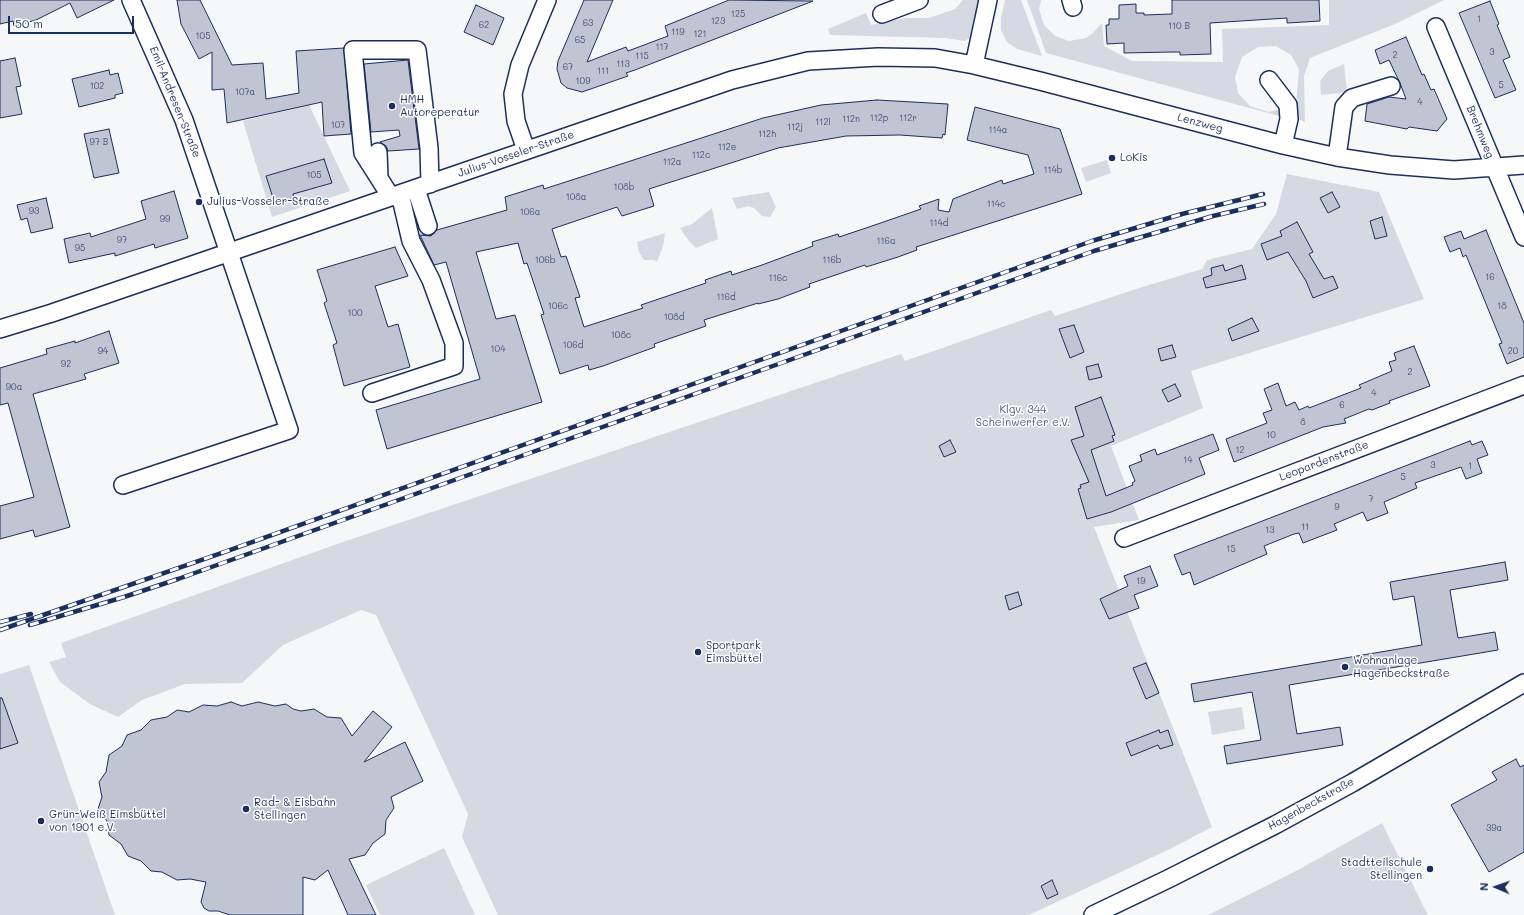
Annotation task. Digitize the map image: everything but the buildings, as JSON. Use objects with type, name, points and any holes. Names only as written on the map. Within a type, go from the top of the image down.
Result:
[{"type":"street","name":"Emil-Andresen-Straße","points":[[122,485],[289,430],[230,252],[184,120],[131,0]]},
{"type":"street","points":[[526,150],[516,122],[513,94],[520,65],[547,0]]},
{"type":"street","points":[[882,14],[919,0]]},
{"type":"street","points":[[974,65],[988,0]]},
{"type":"street","name":"Brehmweg","points":[[1436,27],[1524,237]]},
{"type":"street","points":[[372,393],[454,366],[454,343],[431,280],[411,241],[409,191],[429,148],[418,50],[354,50],[363,153],[379,178],[409,191],[428,226]]},
{"type":"street","name":"Julius-Vosseler-Straße","points":[[0,329],[52,313],[409,191],[643,109],[765,70],[808,61],[878,57]]},
{"type":"street","name":"Lenzweg","points":[[878,57],[935,58],[974,65],[1337,158],[1390,165],[1454,170],[1524,165]]},
{"type":"street","points":[[1269,80],[1288,104],[1289,119],[1282,145]]},
{"type":"street","points":[[1337,158],[1344,107],[1352,98],[1391,86]]},
{"type":"street","points":[[378,152],[379,178]]},
{"type":"street","name":"Leopardenstraße","points":[[1124,538],[1524,384]]},
{"type":"street","name":"Hagenbeckstraße","points":[[1093,915],[1275,825],[1524,683]]},
{"type":"green space","points":[[963,0],[981,0],[974,36],[964,41],[946,38],[830,35],[828,29],[866,13],[871,25],[905,18],[929,18],[955,9]]},
{"type":"green space","points":[[1005,0],[1021,0],[1042,56],[1017,49],[1007,42],[1001,30],[1001,18]]},
{"type":"green space","points":[[1027,0],[1041,0],[1039,9],[1044,25],[1055,36],[1069,41],[1086,38],[1102,23],[1104,46],[1132,61],[1223,62],[1222,29],[1329,25],[1329,0],[1444,0],[1395,24],[1310,58],[1304,76],[1305,122],[1295,118],[1299,69],[1291,55],[1276,46],[1258,47],[1242,57],[1235,77],[1238,93],[1250,106],[1269,112],[1282,108],[1283,117],[1046,53]]},
{"type":"green space","points":[[1344,64],[1347,92],[1321,95],[1320,81],[1328,71]]},
{"type":"green space","points":[[309,105],[350,191],[272,217],[243,121]]},
{"type":"green space","points":[[1107,160],[1111,173],[1086,182],[1081,168]]},
{"type":"green space","name":"Klgv. 344 Scheinwerfer e.V.","points":[[1287,174],[1379,192],[1424,299],[1191,371],[1203,408],[1111,446],[1139,520],[1094,527],[1212,827],[1172,848],[1029,915],[498,915],[462,837],[468,814],[376,615],[361,610],[283,645],[242,683],[185,684],[142,700],[118,717],[90,704],[60,682],[49,662],[66,657],[61,643],[340,543],[901,354],[905,361],[1051,310],[1055,316],[1202,269],[1207,260],[1252,249],[1276,214]]},
{"type":"green space","points":[[769,192],[776,207],[770,217],[762,216],[754,208],[748,206],[737,209],[732,198]]},
{"type":"green space","points":[[712,208],[718,239],[696,248],[680,228],[692,224]]},
{"type":"green space","points":[[665,233],[663,246],[657,262],[654,260],[644,260],[639,252],[637,242]]},
{"type":"green space","name":"Grün-Weiß Eimsbüttel von 1901 e.V.","points":[[29,665],[115,915],[0,915],[0,674]]},
{"type":"green space","points":[[1242,707],[1245,729],[1212,735],[1208,712]]},
{"type":"green space","points":[[1382,823],[1428,915],[1208,915],[1296,871]]},
{"type":"green space","points":[[444,848],[475,915],[380,915],[366,885]]},
{"type":"railway","points":[[0,630],[227,551],[1092,241],[1182,214],[1263,194]]},
{"type":"railway","points":[[30,625],[178,579],[1094,251],[1213,216],[1264,204]]},
{"type":"railway","points":[[0,622],[31,614]]},
{"type":"place","name":"HMH Autoreperatur","points":[[392,106]]},
{"type":"place","name":"LoKis","points":[[1112,158]]},
{"type":"place","name":"Julius-Vosseler-Straße","points":[[199,202]]},
{"type":"place","name":"Sportpark Eimsbüttel","points":[[698,652]]},
{"type":"place","name":"Wohnanlage Hagenbeckstraße","points":[[1345,667]]},
{"type":"place","name":"Rad- & Eisbahn Stellingen","points":[[246,809]]},
{"type":"place","name":"Grün-Weiß Eimsbüttel von 1901 e.V.","points":[[41,821]]},
{"type":"place","name":"Stadtteilschule Stellingen","points":[[1430,869]]}]
